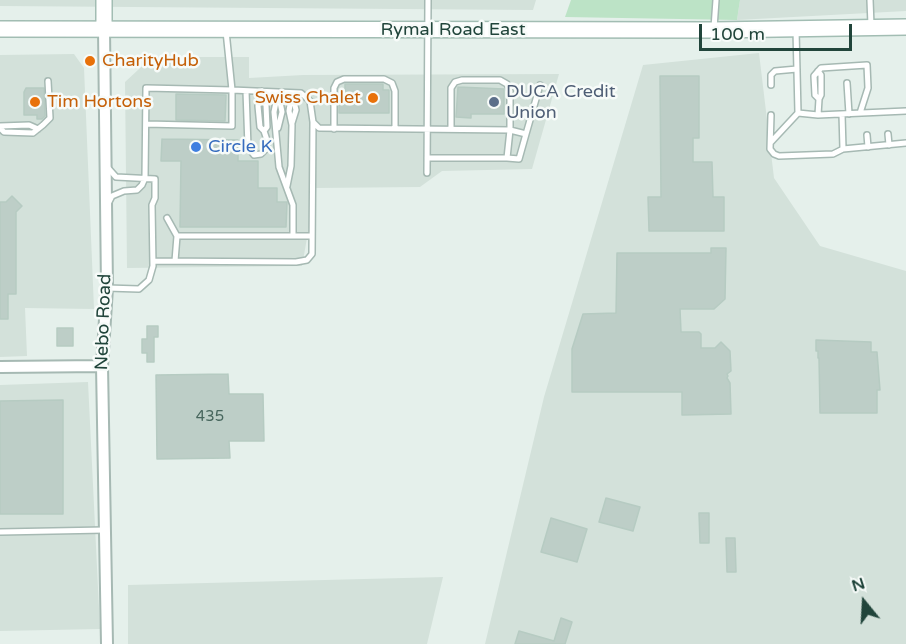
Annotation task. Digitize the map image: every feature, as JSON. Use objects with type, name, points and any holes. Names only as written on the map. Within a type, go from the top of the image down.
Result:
[{"type":"main road","name":"Nebo Road","points":[[104,0],[104,29]]},
{"type":"main road","name":"Rymal Road East","points":[[0,29],[714,30],[906,27]]},
{"type":"street","name":"Nebo Road","points":[[104,29],[106,288],[102,366],[107,644]]},
{"type":"street","points":[[0,367],[102,366]]},
{"type":"lane","points":[[427,173],[426,30],[428,0]]},
{"type":"lane","points":[[714,30],[716,0]]},
{"type":"lane","points":[[870,0],[871,28]]},
{"type":"lane","points":[[771,142],[798,113],[796,28]]},
{"type":"lane","points":[[226,30],[232,90],[232,126]]},
{"type":"lane","points":[[818,115],[819,99],[815,94],[814,75],[821,68],[830,66],[867,65],[868,88],[864,114]]},
{"type":"lane","points":[[771,85],[771,75],[775,71],[797,69]]},
{"type":"lane","points":[[334,129],[334,88],[337,82],[344,79],[384,79],[392,83],[395,91],[395,129]]},
{"type":"lane","points":[[451,129],[451,88],[455,82],[500,80],[507,84],[510,91],[507,158]]},
{"type":"lane","points":[[0,127],[4,132],[33,133],[50,118],[48,81]]},
{"type":"lane","points":[[843,149],[847,83]]},
{"type":"lane","points":[[427,158],[519,159],[540,85]]},
{"type":"lane","points":[[106,208],[112,196],[124,191],[137,190],[142,186],[145,178],[146,88],[193,91],[232,90],[262,95],[278,92],[301,93],[310,101],[313,122],[312,254],[307,260],[296,262],[153,261]]},
{"type":"lane","points":[[246,91],[248,147],[254,155],[261,154],[266,149],[267,140],[260,127],[258,106],[262,95]]},
{"type":"lane","points":[[278,92],[274,112],[279,167],[293,205],[293,235]]},
{"type":"lane","points":[[287,189],[291,166],[292,93]]},
{"type":"lane","points":[[798,113],[887,114],[906,111]]},
{"type":"lane","points":[[771,115],[770,149],[779,156],[833,154],[843,149],[906,144]]},
{"type":"lane","points":[[313,122],[320,128],[334,129],[510,130],[526,134]]},
{"type":"lane","points":[[146,124],[247,125]]},
{"type":"lane","points":[[888,134],[889,145]]},
{"type":"lane","points":[[867,135],[868,147]]},
{"type":"lane","points":[[106,165],[116,177],[155,179],[155,198],[152,205],[153,261],[149,280],[140,289],[106,288]]},
{"type":"lane","points":[[167,218],[177,236],[175,261]]},
{"type":"lane","points":[[177,236],[312,236]]},
{"type":"lane","points":[[0,532],[105,530]]},
{"type":"shaded area","points":[[0,0],[536,0],[533,10],[0,6]]},
{"type":"shaded area","points":[[740,0],[906,0],[906,11],[737,20]]},
{"type":"shaded area","points":[[759,53],[774,178],[820,246],[906,271],[906,644],[485,644],[544,397],[643,65]]},
{"type":"shaded area","points":[[74,54],[84,68],[94,309],[25,308],[27,356],[0,357],[0,55]]},
{"type":"shaded area","points":[[152,57],[249,57],[249,78],[303,75],[559,74],[532,169],[442,171],[420,187],[316,188],[302,266],[127,268],[125,82]]},
{"type":"shaded area","points":[[88,382],[100,629],[0,631],[0,385]]},
{"type":"shaded area","points":[[443,577],[427,644],[128,644],[128,585]]},
{"type":"green space","points":[[571,0],[740,0],[737,20],[565,17]]},
{"type":"building","points":[[660,76],[699,76],[699,138],[693,138],[693,162],[712,162],[713,197],[724,197],[724,231],[649,231],[648,197],[661,197]]},
{"type":"building","points":[[345,84],[383,84],[383,90],[389,90],[389,113],[339,113],[339,90],[345,90]]},
{"type":"building","points":[[458,87],[504,89],[504,114],[471,114],[471,118],[456,117]]},
{"type":"building","points":[[26,88],[44,88],[45,116],[42,119],[37,119],[37,115],[24,115]]},
{"type":"building","points":[[176,94],[226,95],[225,121],[176,120]]},
{"type":"building","points":[[162,139],[238,140],[238,161],[258,161],[258,188],[277,188],[277,202],[287,202],[286,227],[180,227],[181,161],[161,161]]},
{"type":"building","points":[[12,196],[22,206],[16,212],[16,294],[8,294],[8,319],[0,319],[0,202],[6,202]]},
{"type":"building","points":[[711,248],[726,248],[725,299],[714,309],[680,309],[681,332],[699,332],[701,348],[715,348],[721,342],[730,351],[731,371],[727,374],[727,378],[730,383],[731,414],[682,415],[682,392],[572,392],[572,349],[583,314],[616,313],[617,253],[711,253]]},
{"type":"building","points":[[147,326],[158,326],[158,337],[154,337],[154,362],[147,362],[147,353],[142,353],[142,339],[147,339]]},
{"type":"building","points":[[57,328],[73,328],[73,346],[57,346]]},
{"type":"building","points":[[816,340],[871,342],[871,352],[877,352],[880,390],[877,390],[877,413],[820,413],[819,358],[818,351],[816,351]]},
{"type":"building","points":[[228,374],[229,394],[263,394],[264,441],[229,441],[230,458],[157,459],[156,375]]},
{"type":"building","points":[[63,400],[63,514],[0,514],[0,401]]},
{"type":"building","points":[[606,498],[640,507],[633,531],[599,522]]},
{"type":"building","points":[[699,513],[709,513],[709,543],[700,543]]},
{"type":"building","points":[[551,518],[587,529],[577,562],[541,552]]},
{"type":"building","points":[[726,538],[735,538],[736,572],[727,572]]},
{"type":"building","points":[[561,618],[572,622],[565,644],[515,644],[519,631],[554,641]]},
{"type":"place","name":"CharityHub","points":[[90,61]]},
{"type":"place","name":"Swiss Chalet","points":[[373,98]]},
{"type":"place","name":"Tim Hortons","points":[[35,102]]},
{"type":"place","name":"DUCA Credit Union","points":[[494,102]]},
{"type":"place","name":"Circle K","points":[[196,147]]}]
